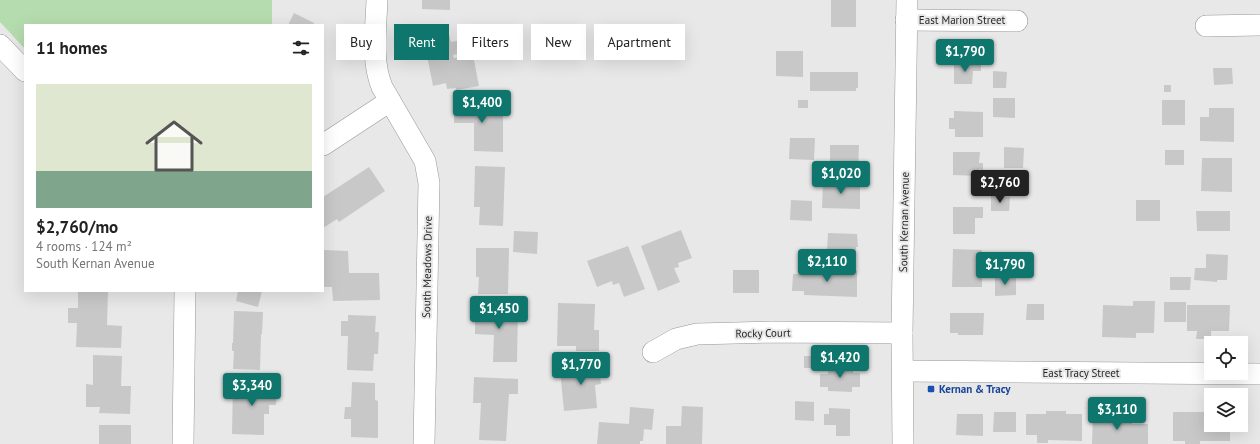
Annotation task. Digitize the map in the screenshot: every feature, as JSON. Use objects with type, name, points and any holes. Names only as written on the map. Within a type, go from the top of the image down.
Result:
[{"type":"street","name":"South Meadows Drive","points":[[377,0],[375,63],[377,74],[382,87],[426,162],[428,183],[424,444]]},
{"type":"street","name":"East Marion Street","points":[[907,10],[1017,21]]},
{"type":"street","name":"South Kernan Avenue","points":[[903,444],[902,333],[907,10]]},
{"type":"street","points":[[1206,26],[1260,25]]},
{"type":"street","points":[[0,45],[24,70]]},
{"type":"street","points":[[324,144],[390,101]]},
{"type":"street","points":[[183,444],[185,292]]},
{"type":"street","name":"Rocky Court","points":[[653,352],[676,339],[697,334],[772,332],[902,333]]},
{"type":"street","name":"East Tracy Street","points":[[903,371],[1260,374]]},
{"type":"green space","points":[[0,0],[272,0],[272,24],[24,24],[24,48],[0,22]]},
{"type":"building","points":[[422,0],[450,0],[450,10],[422,9]]},
{"type":"building","points":[[831,0],[856,0],[856,27],[831,27]]},
{"type":"building","points":[[294,13],[314,23],[314,24],[288,24]]},
{"type":"building","points":[[449,34],[451,42],[457,41],[457,54],[453,55],[454,58],[457,58],[457,60],[474,60],[479,86],[456,90],[456,88],[447,89],[446,83],[433,86],[428,60],[449,60]]},
{"type":"building","points":[[776,51],[803,51],[803,77],[776,76]]},
{"type":"building","points":[[954,63],[981,63],[981,71],[973,71],[972,84],[954,84]]},
{"type":"building","points":[[1213,68],[1232,68],[1233,84],[1214,85]]},
{"type":"building","points":[[993,71],[1007,72],[1006,88],[993,88]]},
{"type":"building","points":[[810,72],[858,72],[858,88],[856,88],[856,91],[810,91]]},
{"type":"building","points":[[1164,85],[1171,85],[1171,92],[1164,92]]},
{"type":"building","points":[[993,98],[1015,98],[1015,118],[993,117]]},
{"type":"building","points":[[454,99],[478,99],[478,106],[503,107],[503,152],[474,151],[474,123],[454,123]]},
{"type":"building","points":[[798,100],[808,100],[808,108],[798,108]]},
{"type":"building","points":[[1162,100],[1185,100],[1185,125],[1162,125]]},
{"type":"building","points":[[1209,108],[1234,108],[1234,142],[1200,141],[1200,117],[1209,117]]},
{"type":"building","points":[[954,111],[983,112],[983,137],[955,137],[955,129],[949,129],[949,118],[954,118]]},
{"type":"building","points":[[790,138],[815,138],[814,160],[789,159]]},
{"type":"building","points":[[830,145],[859,145],[858,173],[830,173]]},
{"type":"building","points":[[1004,147],[1024,148],[1023,168],[1004,168]]},
{"type":"building","points":[[1165,150],[1184,150],[1184,165],[1165,165]]},
{"type":"building","points":[[953,152],[980,152],[979,163],[983,163],[983,170],[979,169],[979,176],[953,175]]},
{"type":"building","points":[[1202,158],[1232,158],[1232,192],[1201,191]]},
{"type":"building","points":[[475,166],[505,167],[503,226],[479,225],[480,207],[474,207]]},
{"type":"building","points":[[369,167],[385,191],[339,222],[337,219],[324,227],[324,196]]},
{"type":"building","points":[[823,181],[860,182],[860,209],[822,208]]},
{"type":"building","points":[[991,196],[1010,197],[1009,211],[991,211]]},
{"type":"building","points":[[791,200],[812,201],[812,221],[790,220]]},
{"type":"building","points":[[1136,200],[1160,200],[1160,221],[1136,221]]},
{"type":"building","points":[[953,207],[983,207],[983,218],[975,218],[975,234],[953,234]]},
{"type":"building","points":[[1196,211],[1230,211],[1230,231],[1197,231]]},
{"type":"building","points":[[681,230],[692,258],[678,263],[679,267],[674,268],[680,282],[658,291],[641,246]]},
{"type":"building","points":[[514,231],[538,232],[537,254],[513,252]]},
{"type":"building","points":[[828,233],[857,234],[858,247],[856,247],[856,254],[837,254],[837,251],[827,251]]},
{"type":"building","points":[[628,246],[645,289],[624,297],[619,283],[613,285],[612,281],[597,287],[587,261]]},
{"type":"building","points":[[476,248],[509,248],[508,294],[478,294],[479,277],[476,277]]},
{"type":"building","points":[[953,249],[982,250],[982,287],[952,287]]},
{"type":"building","points":[[324,250],[348,251],[349,273],[379,273],[380,300],[333,301],[332,287],[324,287]]},
{"type":"building","points":[[800,251],[817,251],[817,267],[800,267]]},
{"type":"building","points":[[1206,254],[1228,255],[1227,280],[1217,280],[1217,282],[1194,280],[1195,268],[1206,268]]},
{"type":"building","points":[[733,270],[759,270],[759,293],[733,293]]},
{"type":"building","points":[[804,270],[857,271],[857,297],[804,295],[804,291],[792,291],[793,274],[804,274]]},
{"type":"building","points":[[995,276],[1016,276],[1016,295],[995,296]]},
{"type":"building","points":[[1170,277],[1191,277],[1190,290],[1170,290]]},
{"type":"building","points":[[78,292],[108,292],[107,325],[122,326],[121,348],[76,347],[77,323],[68,323],[68,308],[78,308]]},
{"type":"building","points":[[238,292],[262,292],[258,307],[236,301]]},
{"type":"building","points":[[1133,301],[1155,301],[1154,333],[1136,333],[1136,338],[1102,337],[1103,305],[1133,306]]},
{"type":"building","points":[[1164,302],[1186,302],[1186,322],[1164,322]]},
{"type":"building","points":[[558,303],[595,304],[594,330],[599,330],[599,351],[576,351],[576,346],[557,346]]},
{"type":"building","points":[[1027,304],[1044,304],[1044,320],[1026,320]]},
{"type":"building","points":[[1187,305],[1230,305],[1229,331],[1211,331],[1211,336],[1204,336],[1204,339],[1196,339],[1197,331],[1187,331]]},
{"type":"building","points":[[475,306],[518,307],[517,362],[493,362],[494,335],[475,334]]},
{"type":"building","points":[[234,311],[263,312],[260,370],[233,369],[234,351],[232,351],[232,343]]},
{"type":"building","points":[[950,313],[984,313],[983,335],[958,335],[958,333],[950,333]]},
{"type":"building","points":[[348,315],[376,316],[375,332],[379,332],[378,354],[374,354],[373,371],[347,370],[348,336],[341,336],[341,321],[348,321]]},
{"type":"building","points":[[93,355],[122,356],[121,386],[131,386],[130,414],[99,413],[100,407],[86,407],[86,384],[93,385]]},
{"type":"building","points":[[804,356],[823,356],[823,368],[804,368]]},
{"type":"building","points":[[599,361],[601,384],[595,385],[597,408],[564,411],[560,370],[577,368],[576,363]]},
{"type":"building","points":[[828,367],[853,367],[853,373],[860,373],[860,387],[852,387],[852,392],[828,391],[828,387],[820,387],[820,374],[828,374]]},
{"type":"building","points":[[474,377],[518,379],[518,394],[509,394],[506,441],[479,440],[481,403],[473,403]]},
{"type":"building","points":[[352,382],[375,383],[375,400],[378,401],[378,438],[351,437],[351,419],[344,419],[345,407],[351,407]]},
{"type":"building","points":[[233,383],[277,384],[276,405],[269,405],[269,414],[264,414],[264,435],[232,434]]},
{"type":"building","points":[[795,401],[814,402],[814,421],[795,420]]},
{"type":"building","points":[[682,406],[703,407],[702,444],[666,444],[666,426],[681,426]]},
{"type":"building","points":[[630,407],[654,409],[652,430],[644,429],[643,441],[640,441],[640,444],[597,444],[599,422],[629,424]]},
{"type":"building","points":[[829,408],[850,409],[850,436],[836,436],[836,425],[824,425],[824,414],[829,414]]},
{"type":"building","points":[[1046,411],[1066,411],[1066,414],[1082,414],[1082,441],[1048,440],[1048,443],[1037,443],[1037,435],[1026,435],[1026,414],[1046,414]]},
{"type":"building","points":[[994,412],[1016,412],[1016,432],[993,432]]},
{"type":"building","points":[[1093,412],[1114,413],[1114,419],[1132,419],[1132,424],[1148,424],[1148,444],[1092,444]]},
{"type":"building","points":[[1173,412],[1204,412],[1204,432],[1230,432],[1230,441],[1200,441],[1200,444],[1185,444],[1185,441],[1173,441]]},
{"type":"building","points":[[957,414],[983,414],[983,436],[956,435]]},
{"type":"building","points":[[99,425],[131,425],[131,444],[99,444]]},
{"type":"place","name":"Kernan & Tracy","points":[[931,389]]}]
